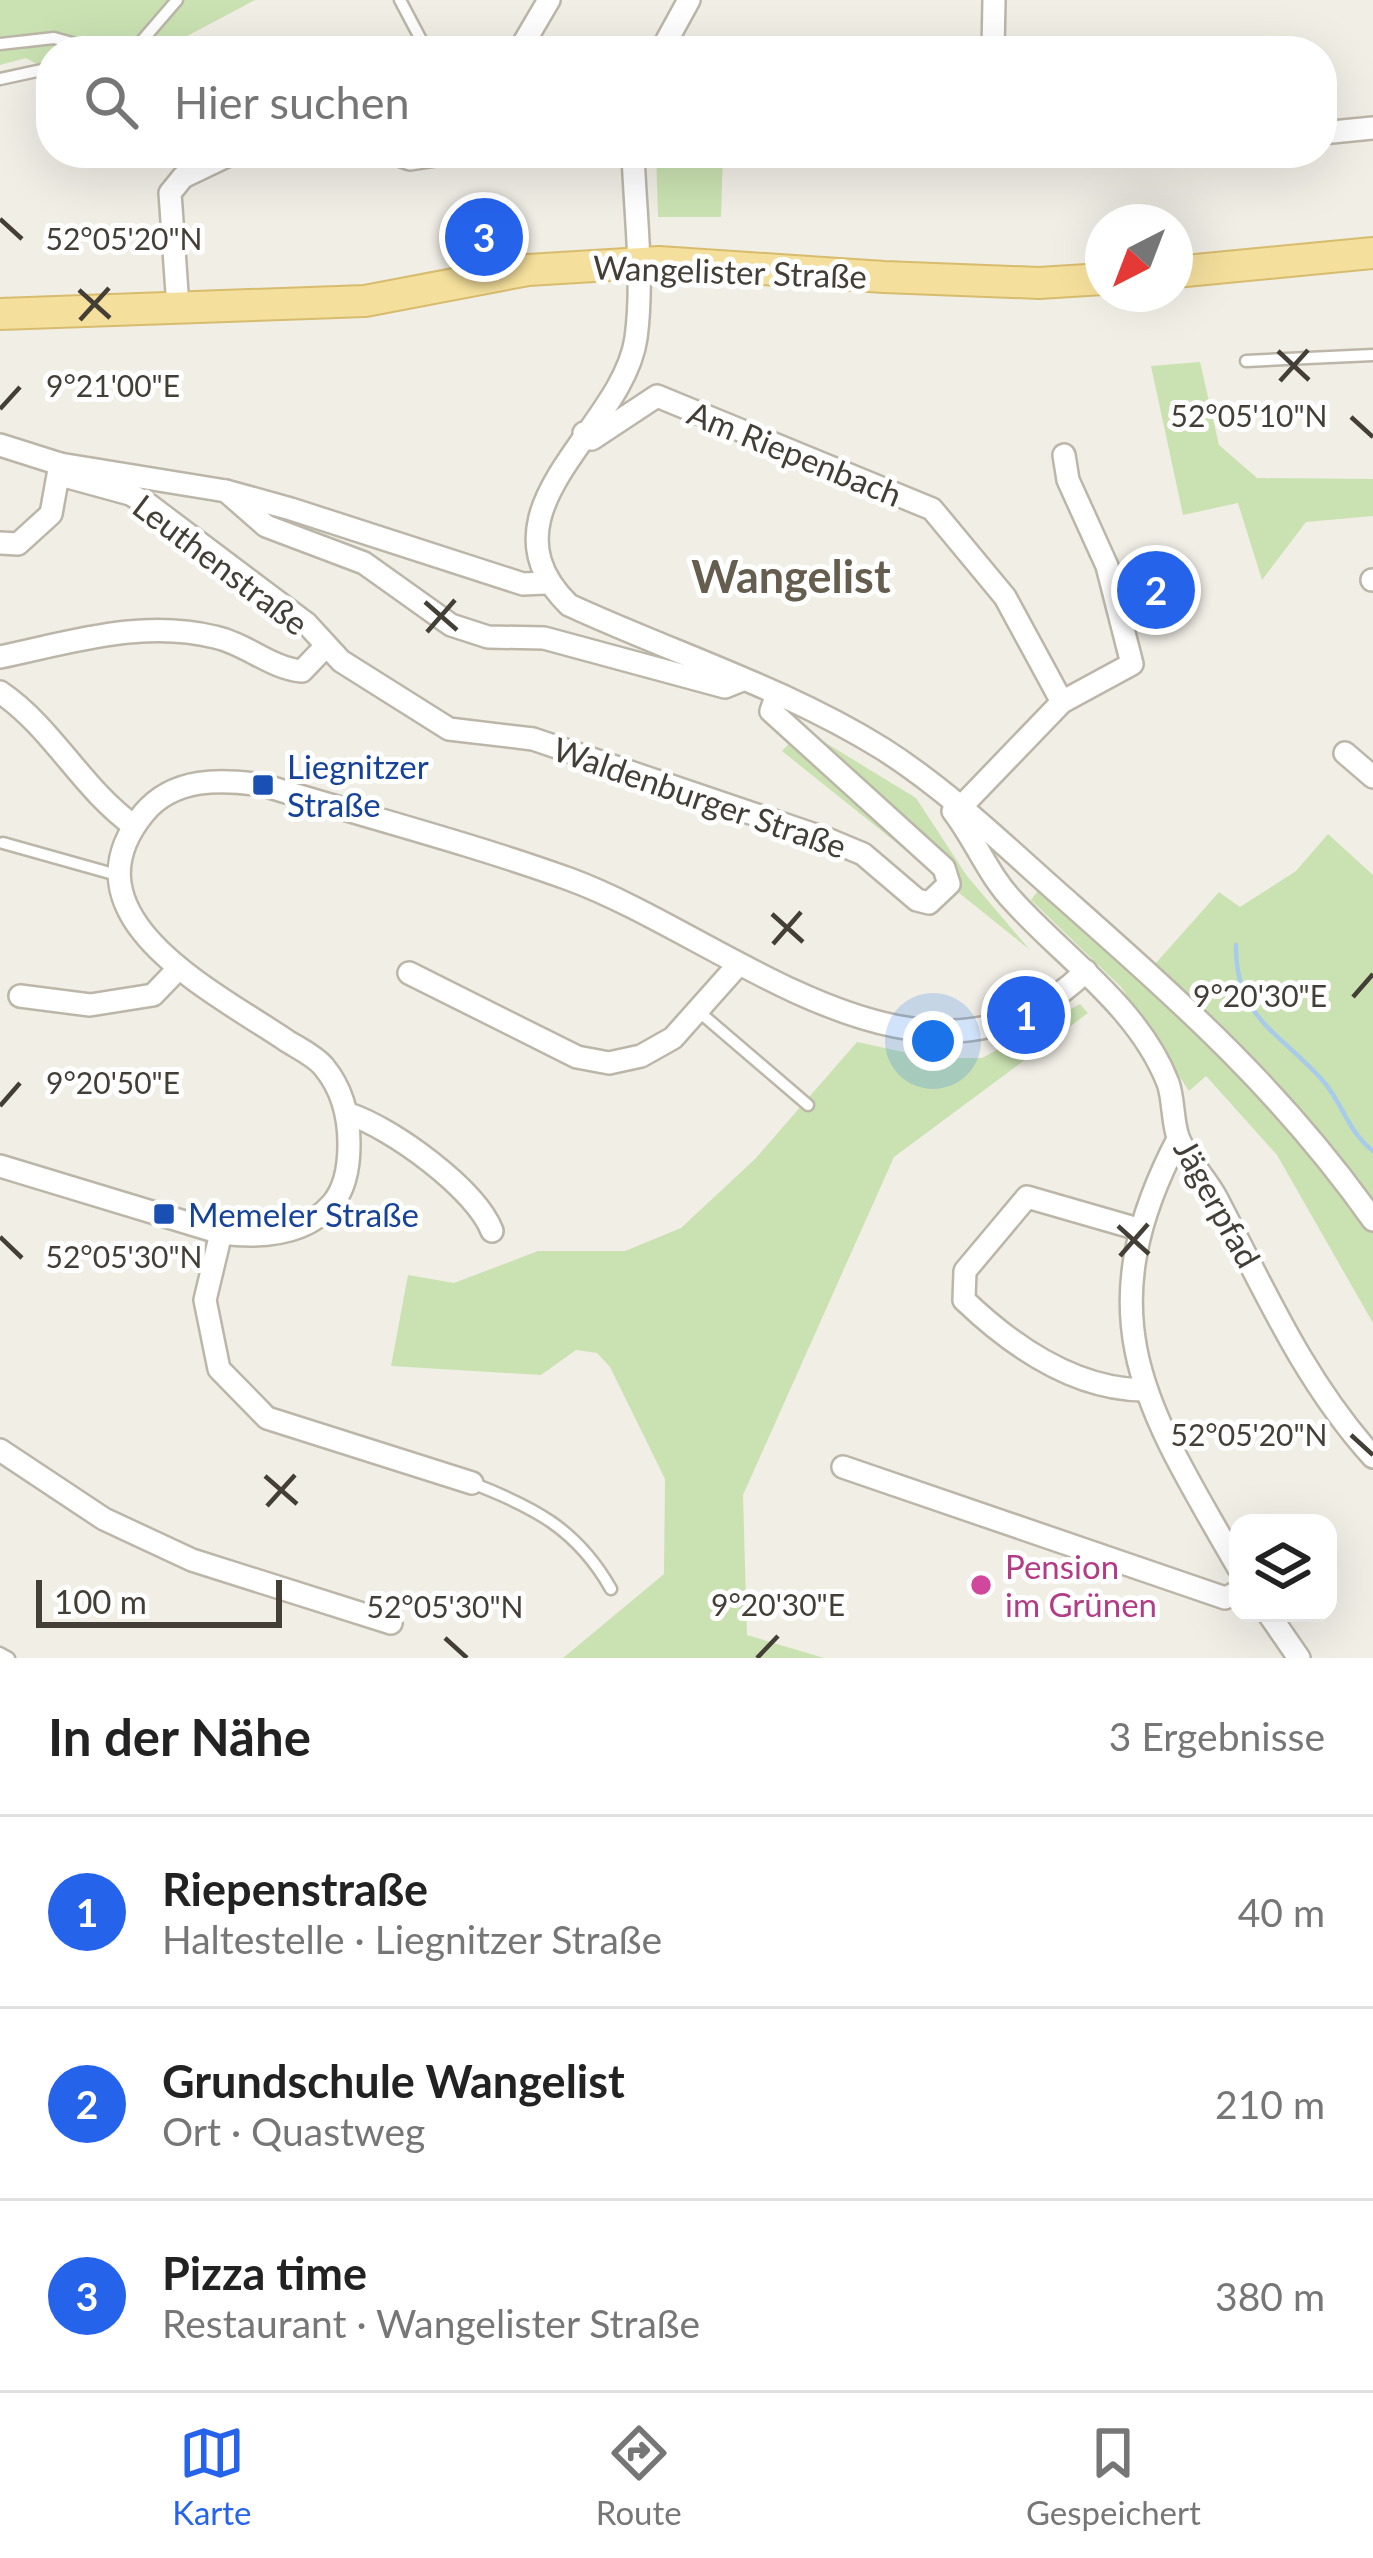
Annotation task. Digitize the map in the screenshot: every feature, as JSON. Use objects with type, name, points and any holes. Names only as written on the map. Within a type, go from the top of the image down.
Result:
[{"type":"main road","points":[[1193,270],[1373,253]]},
{"type":"main road","name":"Wangelister Straße","points":[[0,314],[365,301],[529,270],[636,264],[753,265],[1039,283],[1085,280]]},
{"type":"street","points":[[528,36],[549,0]]},
{"type":"street","points":[[669,36],[688,0]]},
{"type":"street","points":[[993,36],[994,0]]},
{"type":"street","points":[[1337,132],[1373,128]]},
{"type":"street","points":[[178,307],[170,193],[183,177],[202,168]]},
{"type":"street","points":[[633,168],[636,338],[627,373],[584,433],[542,514],[534,555],[546,583],[569,605],[777,694],[886,751],[939,791],[1264,1080],[1373,1220]]},
{"type":"street","name":"Am Riepenbach","points":[[584,433],[592,439],[604,435],[657,396],[932,509],[1005,597],[1062,702]]},
{"type":"street","points":[[0,445],[60,464],[226,491],[523,584],[546,583]]},
{"type":"street","points":[[960,808],[1062,702],[1132,664],[1107,566],[1068,480],[1064,455]]},
{"type":"street","points":[[0,543],[18,544],[51,514],[60,464]]},
{"type":"street","name":"Leuthenstraße","points":[[0,657],[130,629],[166,630],[219,637],[282,669],[302,671],[326,646],[307,624],[202,541],[130,494],[68,476],[60,464]]},
{"type":"street","points":[[226,491],[266,526],[364,563],[451,625],[488,637],[544,638],[725,687],[744,680]]},
{"type":"street","name":"Waldenburger Straße","points":[[326,646],[449,729],[532,739],[582,755],[863,854],[916,900],[929,903],[942,896],[949,884],[944,868],[794,738],[771,711],[777,694]]},
{"type":"street","points":[[0,692],[134,826]]},
{"type":"street","points":[[1345,753],[1373,777]]},
{"type":"street","points":[[0,1166],[221,1233],[255,1237],[310,1222],[334,1202],[349,1167],[349,1114],[323,1066],[179,968],[141,934],[117,875],[134,826],[150,805],[176,790],[215,778],[262,785],[571,879],[738,965],[872,1018],[939,1034],[993,1030],[1026,1016],[1086,971]]},
{"type":"street","name":"Jägerpfad","points":[[939,791],[1014,903],[1086,971],[1137,1031],[1168,1083],[1178,1139],[1214,1191],[1306,1370],[1337,1417],[1373,1457]]},
{"type":"street","points":[[1014,903],[1010,879],[1017,869],[1029,867]]},
{"type":"street","points":[[409,973],[577,1058],[609,1063],[641,1057],[673,1038],[738,965]]},
{"type":"street","points":[[20,996],[90,1005],[153,994],[179,968]]},
{"type":"street","points":[[349,1114],[377,1123],[483,1208],[492,1231]]},
{"type":"street","points":[[1178,1139],[1138,1229],[1128,1285],[1143,1390],[1229,1550]]},
{"type":"street","points":[[1138,1229],[1027,1197],[965,1271],[964,1300],[1003,1337],[1054,1365],[1114,1390],[1143,1390]]},
{"type":"street","points":[[221,1233],[206,1300],[219,1370],[266,1418],[472,1483]]},
{"type":"street","points":[[0,1450],[104,1519],[192,1560],[391,1623]]},
{"type":"street","points":[[843,1467],[1229,1596]]},
{"type":"street","points":[[1274,1622],[1299,1658]]},
{"type":"lane","points":[[146,36],[177,0]]},
{"type":"lane","points":[[400,0],[420,36]]},
{"type":"lane","points":[[0,44],[36,40]]},
{"type":"lane","points":[[0,80],[36,72]]},
{"type":"lane","points":[[1246,361],[1373,355]]},
{"type":"lane","points":[[3,844],[117,875]]},
{"type":"lane","points":[[697,1010],[808,1105]]},
{"type":"lane","points":[[472,1483],[533,1507],[566,1529],[592,1556],[611,1589]]},
{"type":"lane","points":[[0,1653],[9,1658]]},
{"type":"green space","points":[[0,0],[255,0],[187,36],[36,36],[36,64],[26,58],[0,65]]},
{"type":"green space","points":[[656,168],[723,168],[721,217],[658,217]]},
{"type":"green space","points":[[1200,362],[1219,445],[1257,478],[1373,479],[1373,516],[1306,522],[1262,580],[1238,503],[1183,515],[1151,366]]},
{"type":"green space","points":[[803,729],[916,798],[967,876],[1030,950],[782,751]]},
{"type":"green space","points":[[1328,834],[1373,875],[1373,1209],[1148,972],[1219,892],[1240,907],[1296,871]]},
{"type":"green space","points":[[1039,889],[1249,1075],[1315,1149],[1373,1232],[1373,1323],[1277,1155],[1206,1076],[1189,1091],[1121,987],[1031,900]]},
{"type":"green space","points":[[1080,1004],[1088,1013],[894,1157],[743,1495],[747,1635],[824,1658],[563,1658],[664,1574],[665,1479],[610,1367],[597,1353],[576,1350],[541,1375],[391,1366],[408,1275],[454,1283],[538,1251],[625,1251],[681,1228],[755,1159],[857,1042],[931,1058],[982,1058]]},
{"type":"waterway","points":[[1236,945],[1238,970],[1253,1009],[1324,1082],[1373,1151]]},
{"type":"place","name":"Pizza time","points":[[484,237]]},
{"type":"place","name":"Grundschule Wangelist","points":[[1156,590]]},
{"type":"place","name":"Liegnitzer Straße","points":[[263,785]]},
{"type":"place","name":"Riepenstraße","points":[[1026,1015]]},
{"type":"place","name":"Memeler Straße","points":[[164,1214]]},
{"type":"place","name":"Pension im Grünen","points":[[981,1585]]},
{"type":"district","name":"Wangelist","points":[[791,576]]}]
